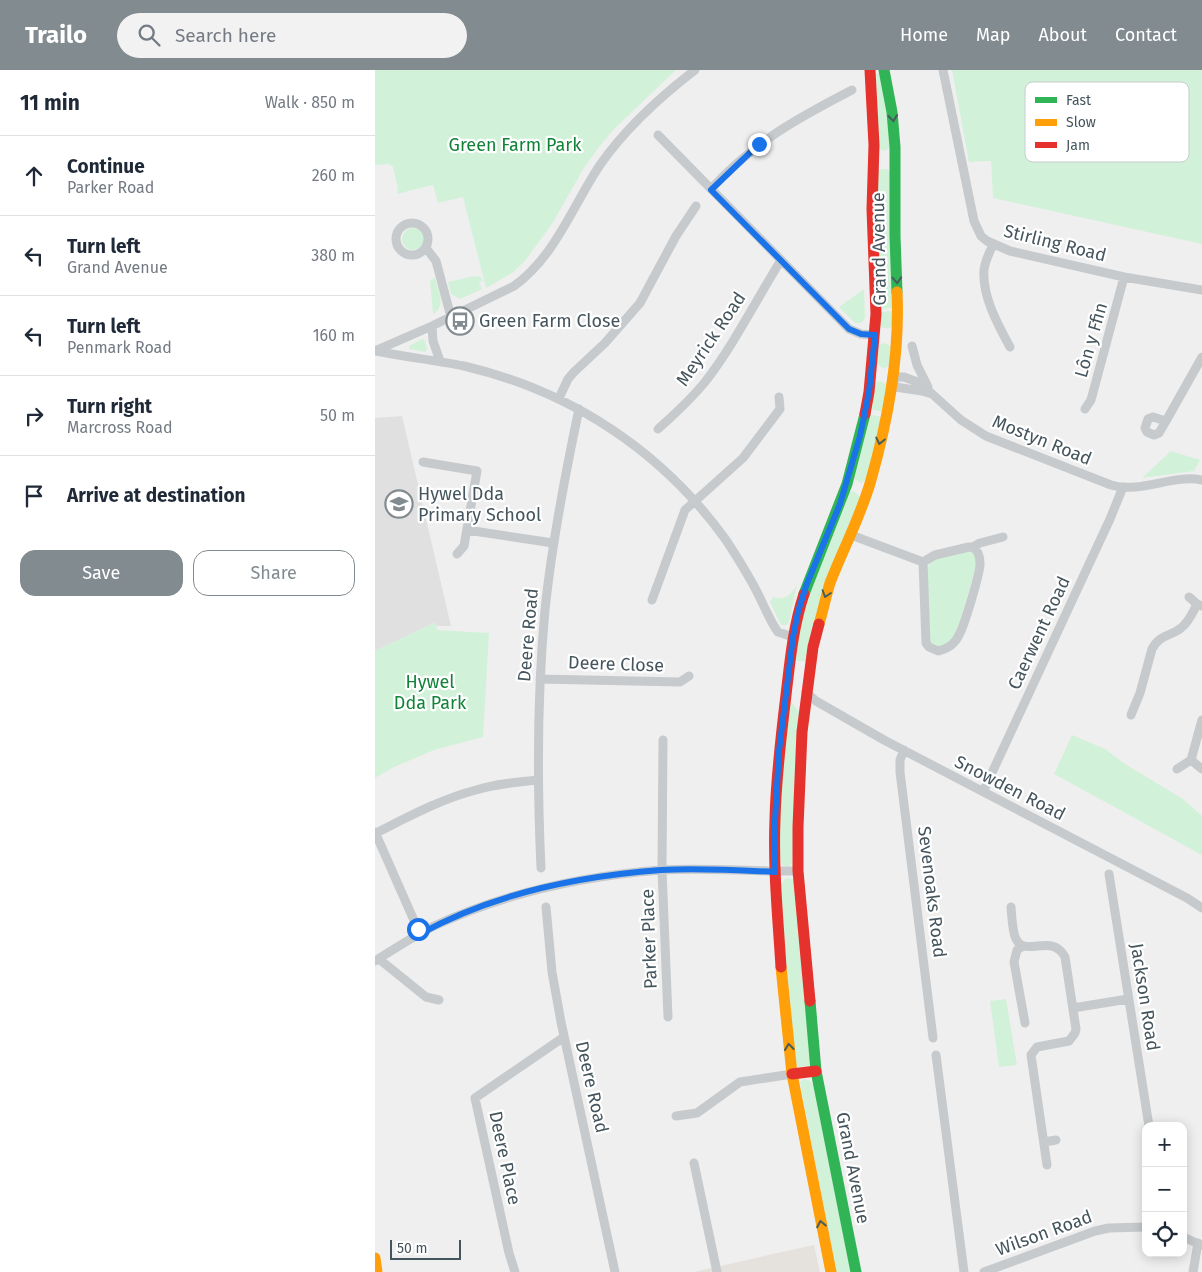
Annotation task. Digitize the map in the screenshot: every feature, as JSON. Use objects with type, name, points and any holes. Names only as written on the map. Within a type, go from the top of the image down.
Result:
[{"type":"main road","name":"Grand Avenue","points":[[831,1272],[792,1074],[781,968],[775,872],[775,820],[779,751],[793,637],[798,612],[806,586],[847,484],[862,428],[871,374],[876,314],[873,216],[874,160],[870,70]]},
{"type":"main road","name":"Grand Avenue","points":[[856,1272],[817,1071],[798,871],[799,786],[806,692],[823,604],[867,491],[893,377],[898,310],[895,236],[895,160],[892,112],[884,70]]},
{"type":"main road","points":[[874,160],[895,160]]},
{"type":"main road","points":[[875,335],[897,336]]},
{"type":"main road","points":[[871,374],[893,377]]},
{"type":"main road","points":[[847,484],[867,491]]},
{"type":"main road","points":[[788,677],[806,692]]},
{"type":"main road","points":[[792,1074],[817,1071]]},
{"type":"main road","points":[[375,1258],[377,1272]]},
{"type":"street","points":[[375,351],[514,286],[528,275],[565,224],[588,184],[610,152],[646,113],[695,70]]},
{"type":"street","name":"Stirling Road","points":[[943,70],[974,221],[981,236],[993,245],[1010,251],[1125,277],[1202,290]]},
{"type":"street","points":[[711,190],[759,144],[795,121],[852,90]]},
{"type":"street","points":[[657,135],[849,329],[861,334],[875,335]]},
{"type":"street","points":[[559,398],[568,379],[574,372],[632,315],[676,236],[696,206]]},
{"type":"street","points":[[993,245],[986,260],[984,282],[997,324],[1010,347]]},
{"type":"street","points":[[425,248],[436,261],[451,317]]},
{"type":"street","name":"Meyrick Road","points":[[658,429],[689,401],[706,380],[781,260]]},
{"type":"street","name":"Lôn y Ffin","points":[[1085,409],[1091,400],[1125,277]]},
{"type":"street","points":[[432,326],[433,341],[440,361]]},
{"type":"street","name":"Mostyn Road","points":[[912,346],[917,364],[932,394]]},
{"type":"street","points":[[375,351],[440,361],[489,373],[559,398],[610,427],[639,448],[674,478],[718,530],[741,564],[777,632],[793,637]]},
{"type":"street","points":[[1166,421],[1202,357]]},
{"type":"street","name":"Mostyn Road","points":[[893,377],[913,380],[927,388],[961,420],[986,436],[1111,485],[1123,487]]},
{"type":"street","points":[[652,600],[685,510],[743,458],[779,409],[779,397]]},
{"type":"street","name":"Deere Road","points":[[541,868],[538,780],[540,679],[545,610],[553,543],[579,409]]},
{"type":"street","points":[[423,462],[477,472],[464,546],[457,554]]},
{"type":"street","points":[[1123,487],[1187,479],[1202,480]]},
{"type":"street","name":"Caerwent Road","points":[[983,792],[1110,519],[1123,487]]},
{"type":"street","points":[[467,530],[553,543]]},
{"type":"street","points":[[851,535],[923,562]]},
{"type":"street","points":[[923,562],[935,555],[973,547],[980,543],[1003,537]]},
{"type":"street","points":[[923,562],[926,643],[929,647],[938,651],[951,646],[960,634],[980,566],[977,550],[973,547]]},
{"type":"street","points":[[1131,715],[1140,693],[1151,649],[1155,643],[1167,634],[1181,628],[1200,605],[1189,597]]},
{"type":"street","name":"Deere Close","points":[[540,679],[680,682],[689,676]]},
{"type":"street","name":"Snowden Road","points":[[806,692],[816,701],[904,750],[1187,898],[1202,908]]},
{"type":"street","points":[[1177,769],[1191,760],[1202,720]]},
{"type":"street","name":"Parker Place","points":[[663,740],[662,870],[668,1017]]},
{"type":"street","name":"Sevenoaks Road","points":[[904,750],[900,760],[900,772],[933,1038]]},
{"type":"street","points":[[1191,760],[1202,769]]},
{"type":"street","points":[[420,934],[375,833],[439,802],[501,784],[538,780]]},
{"type":"street","points":[[439,1000],[426,997],[377,960],[420,934],[470,911],[527,892],[619,875],[662,870],[798,871]]},
{"type":"street","name":"Jackson Road","points":[[1109,874],[1148,1122]]},
{"type":"street","name":"Deere Road","points":[[546,907],[553,972],[564,1037],[615,1272]]},
{"type":"street","points":[[1011,907],[1016,939],[1023,946]]},
{"type":"street","points":[[1025,1023],[1018,1005],[1014,956],[1017,950],[1023,946],[1049,944],[1062,951],[1065,957],[1076,1029],[1072,1038],[1065,1042],[1037,1047],[1031,1055],[1047,1164]]},
{"type":"street","points":[[1073,1008],[1129,999]]},
{"type":"street","name":"Deere Place","points":[[515,1272],[509,1253],[475,1098],[564,1037]]},
{"type":"street","points":[[936,1055],[964,1272]]},
{"type":"street","points":[[675,1116],[697,1112],[740,1082],[792,1074]]},
{"type":"street","points":[[1044,1142],[1056,1140]]},
{"type":"street","points":[[694,1163],[717,1272]]},
{"type":"street","name":"Wilson Road","points":[[984,1272],[1095,1230],[1142,1228]]},
{"type":"street","points":[[1187,1239],[1200,1244],[1193,1272]]},
{"type":"shaded area","name":"Hywel Dda Primary School","points":[[402,416],[451,626],[437,626],[434,623],[375,651],[375,418]]},
{"type":"shaded area","points":[[814,1245],[820,1272],[694,1272],[711,1268]]},
{"type":"green space","name":"Green Farm Park","points":[[375,70],[676,70],[614,129],[599,147],[584,168],[552,224],[524,262],[512,273],[486,288],[463,197],[438,203],[433,185],[397,194],[398,189],[393,167],[389,164],[375,165]]},
{"type":"green space","points":[[952,70],[1202,70],[1202,244],[993,198],[991,161],[969,162]]},
{"type":"green space","points":[[876,74],[880,74],[887,107],[890,148],[885,151],[879,149]]},
{"type":"green space","points":[[881,169],[887,169],[890,172],[894,308],[879,309],[877,172]]},
{"type":"green space","points":[[409,228],[417,228],[424,235],[424,243],[417,250],[409,250],[402,243],[402,235]]},
{"type":"green space","points":[[474,276],[481,277],[483,281],[479,282],[482,289],[460,299],[451,294],[448,282]]},
{"type":"green space","points":[[435,278],[441,303],[440,307],[433,314],[430,280]]},
{"type":"green space","points":[[864,289],[865,318],[861,323],[855,323],[839,307]]},
{"type":"green space","points":[[894,311],[892,326],[885,328],[879,325],[879,312]]},
{"type":"green space","points":[[422,339],[425,340],[427,349],[425,352],[409,349],[409,346]]},
{"type":"green space","points":[[884,343],[891,346],[888,367],[883,368],[877,364],[879,345]]},
{"type":"green space","points":[[881,381],[886,384],[883,412],[869,409],[875,383]]},
{"type":"green space","points":[[868,414],[882,417],[869,477],[861,483],[854,479]]},
{"type":"green space","points":[[1171,451],[1200,460],[1194,471],[1142,478]]},
{"type":"green space","points":[[851,491],[861,498],[807,662],[793,660],[801,614],[847,493]]},
{"type":"green space","points":[[968,550],[974,552],[977,562],[957,632],[951,641],[939,648],[931,644],[929,638],[926,570],[932,560]]},
{"type":"green space","points":[[797,585],[789,622],[786,625],[781,625],[770,602],[773,597],[784,598]]},
{"type":"green space","name":"Hywel Dda Park","points":[[434,623],[437,630],[489,633],[483,737],[434,750],[392,768],[375,778],[375,651]]},
{"type":"green space","points":[[789,699],[801,714],[792,864],[784,866],[779,861],[780,785]]},
{"type":"green space","points":[[1072,735],[1105,749],[1125,764],[1183,799],[1202,816],[1202,855],[1054,774]]},
{"type":"green space","points":[[788,878],[795,880],[810,1062],[809,1066],[798,1067],[796,1065],[788,996],[781,884]]},
{"type":"green space","points":[[1006,999],[1017,1065],[999,1067],[990,1001]]},
{"type":"green space","points":[[804,1079],[809,1080],[813,1085],[851,1272],[836,1272],[800,1082]]},
{"type":"traffic: fast","points":[[884,70],[892,112],[895,147],[897,292]]},
{"type":"traffic: fast","points":[[804,594],[847,484],[865,414]]},
{"type":"traffic: fast","points":[[810,1001],[816,1071],[856,1272]]},
{"type":"traffic: slow","points":[[819,624],[830,583],[867,493],[883,434],[895,363],[897,292]]},
{"type":"traffic: slow","points":[[781,967],[792,1074],[831,1272]]},
{"type":"traffic: slow","points":[[375,1258],[377,1272]]},
{"type":"traffic: jam","points":[[865,414],[869,392],[876,314],[872,209],[874,145],[870,70]]},
{"type":"traffic: jam","points":[[781,967],[776,893],[776,788],[791,657],[797,619],[804,594]]},
{"type":"traffic: jam","points":[[810,1001],[798,871],[798,827],[802,732],[813,647],[819,624]]},
{"type":"traffic: jam","points":[[792,1074],[816,1071]]},
{"type":"place","name":"Green Farm Close","points":[[460,321]]},
{"type":"place","name":"Hywel Dda Primary School","points":[[399,504]]},
{"type":"route","points":[[418,929],[420,934],[470,911],[527,892],[619,875],[662,870],[714,869],[775,872],[776,787],[793,637],[806,586],[831,528],[847,484],[867,403],[875,335],[856,333],[849,329],[711,190],[759,144]]}]
